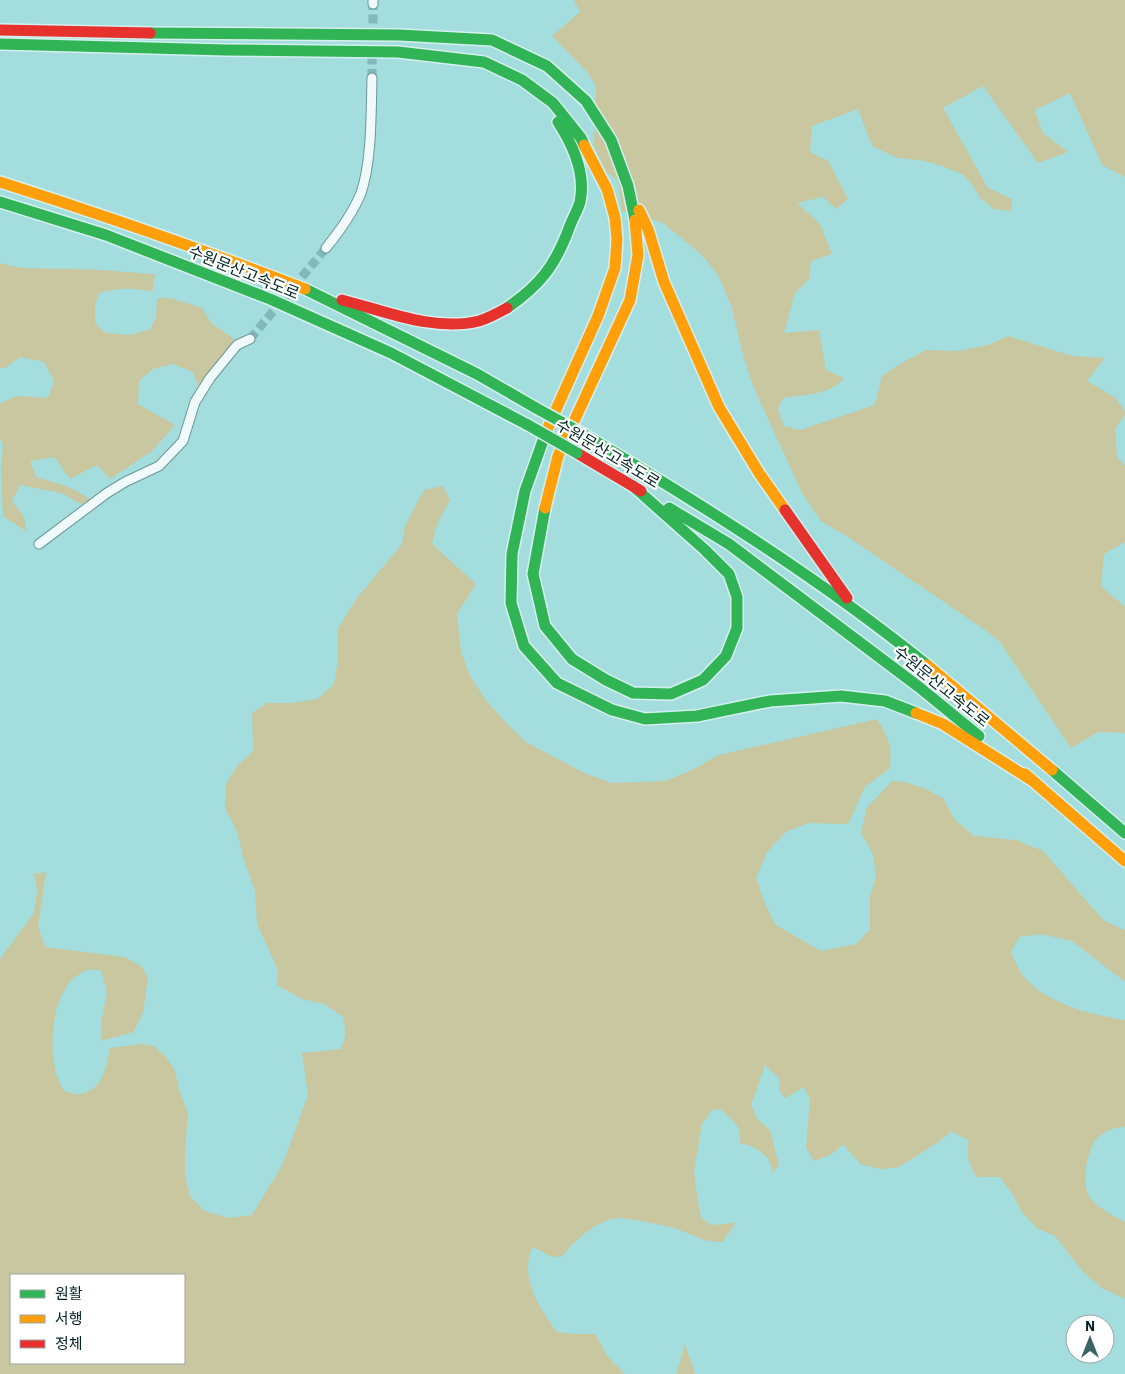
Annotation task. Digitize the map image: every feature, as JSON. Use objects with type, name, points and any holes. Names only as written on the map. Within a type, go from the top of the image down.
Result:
[{"type":"highway","points":[[0,30],[229,35],[399,35],[492,40],[547,66],[586,101],[610,140],[628,186],[648,229],[664,282],[719,407],[759,473],[855,610]]},
{"type":"highway","points":[[0,44],[398,52],[484,62],[522,80],[553,103],[581,138],[607,189],[617,238],[614,268],[598,316],[540,446],[525,492],[512,554],[511,603],[524,646],[558,683],[612,710],[645,719],[697,716],[770,701],[841,696],[885,701],[943,724],[1033,780]]},
{"type":"highway","points":[[309,291],[430,322],[469,323],[495,314],[518,302],[540,281],[558,255],[580,201],[580,172],[566,133],[537,91]]},
{"type":"highway","name":"수원문산고속도로","points":[[0,182],[112,218],[309,291],[477,374],[585,435],[695,501],[793,565],[855,610],[972,702],[1125,832]]},
{"type":"highway","points":[[628,186],[637,231],[638,255],[630,300],[558,456],[545,508],[533,574],[545,626],[572,659],[606,680],[633,693],[671,694],[703,680],[726,656],[737,628],[737,597],[729,574],[633,486]]},
{"type":"highway","name":"수원문산고속도로","points":[[0,202],[106,235],[270,299],[390,353],[528,424],[729,544],[920,687],[1033,780],[1125,861]]},
{"type":"street","points":[[326,248],[353,210],[362,189],[368,156],[372,78]]},
{"type":"street","points":[[39,544],[107,493],[158,466],[182,441],[195,402],[210,378],[237,344],[250,339]]},
{"type":"green space","points":[[574,0],[1125,0],[1125,177],[1102,165],[1070,93],[1035,110],[1042,132],[1068,152],[1038,163],[983,86],[943,108],[988,188],[1012,199],[1011,211],[994,209],[980,198],[972,184],[962,174],[920,160],[897,158],[872,146],[858,109],[812,126],[810,152],[828,161],[848,199],[836,209],[823,197],[797,203],[820,224],[832,254],[811,261],[809,279],[795,293],[784,333],[819,330],[826,370],[844,378],[832,388],[824,391],[783,398],[778,409],[784,426],[800,430],[875,405],[882,376],[926,350],[959,351],[988,345],[1008,336],[1072,356],[1105,358],[1087,381],[1116,398],[1125,412],[1125,415],[1115,428],[1117,457],[1125,466],[1125,542],[1104,554],[1101,586],[1125,607],[1125,733],[1098,732],[1071,748],[1000,642],[848,537],[821,521],[802,493],[753,386],[731,305],[718,275],[702,255],[663,223],[622,211],[618,181],[606,171],[594,146],[596,86],[587,72],[552,36],[580,12]]},
{"type":"green space","points":[[0,263],[28,268],[87,269],[155,274],[152,292],[126,289],[99,293],[95,307],[95,323],[106,333],[131,335],[151,329],[156,316],[157,298],[170,298],[202,308],[211,323],[234,339],[199,388],[193,372],[173,364],[153,369],[139,381],[138,404],[175,425],[152,451],[110,479],[97,465],[70,479],[54,457],[30,461],[36,477],[69,487],[90,499],[83,505],[61,493],[20,485],[12,501],[24,517],[27,532],[3,516],[1,469],[3,447],[0,437],[0,403],[17,396],[48,398],[54,381],[44,362],[20,357],[5,368],[0,368]]},
{"type":"green space","points":[[443,486],[450,500],[438,522],[432,544],[476,584],[457,614],[461,652],[471,678],[485,699],[526,742],[584,773],[612,783],[665,781],[690,771],[719,755],[877,719],[889,742],[891,753],[890,768],[865,787],[848,824],[808,823],[786,832],[767,852],[756,878],[765,904],[776,925],[821,951],[856,944],[870,929],[870,896],[876,876],[873,854],[861,833],[866,809],[892,781],[905,782],[926,789],[943,798],[955,820],[974,836],[1016,840],[1043,851],[1104,921],[1125,930],[1125,982],[1072,941],[1041,934],[1019,937],[1011,952],[1021,973],[1042,993],[1083,1011],[1125,1020],[1125,1127],[1115,1128],[1103,1134],[1092,1147],[1087,1164],[1086,1188],[1094,1202],[1125,1222],[1125,1299],[1102,1288],[1084,1273],[1055,1236],[1036,1228],[1021,1211],[1013,1195],[1000,1177],[977,1177],[968,1160],[969,1141],[952,1131],[940,1141],[899,1167],[880,1169],[860,1164],[843,1144],[832,1154],[814,1161],[806,1148],[810,1100],[804,1087],[785,1098],[779,1090],[779,1078],[765,1065],[751,1105],[758,1120],[770,1130],[779,1165],[772,1173],[769,1161],[762,1152],[740,1143],[738,1127],[721,1109],[712,1110],[702,1124],[694,1171],[698,1203],[701,1217],[711,1225],[736,1223],[722,1242],[703,1239],[671,1227],[621,1218],[612,1219],[595,1226],[573,1244],[561,1257],[550,1256],[533,1247],[528,1269],[533,1292],[557,1332],[595,1334],[608,1357],[625,1374],[0,1374],[0,959],[34,913],[37,891],[34,874],[46,872],[38,926],[45,947],[124,957],[141,966],[148,977],[143,1013],[133,1032],[101,1041],[101,1023],[107,993],[101,970],[85,971],[74,978],[65,989],[55,1016],[53,1031],[56,1073],[64,1091],[77,1094],[87,1092],[93,1088],[105,1070],[110,1048],[142,1044],[154,1046],[166,1057],[175,1071],[179,1090],[188,1114],[185,1176],[191,1198],[205,1211],[228,1218],[252,1215],[282,1166],[308,1095],[302,1053],[341,1049],[346,1034],[343,1017],[324,1004],[302,999],[277,985],[278,970],[257,924],[255,891],[243,857],[237,832],[225,808],[226,784],[237,766],[253,751],[252,713],[267,703],[291,703],[317,699],[334,684],[338,660],[338,628],[357,598],[402,544],[405,526],[424,490]]},
{"type":"green space","points":[[685,1344],[695,1374],[676,1374]]},
{"type":"tunnel","points":[[373,4],[373,37]]},
{"type":"tunnel","points":[[372,50],[372,78]]},
{"type":"tunnel","points":[[250,339],[326,248]]},
{"type":"traffic: fast","points":[[150,33],[399,35],[492,40],[547,66],[586,101],[611,140],[628,186],[635,220]]},
{"type":"traffic: fast","points":[[0,44],[398,52],[484,62],[522,80],[553,103],[581,138],[584,145]]},
{"type":"traffic: fast","points":[[507,308],[519,300],[545,274],[563,244],[580,202],[580,170],[569,140],[558,122]]},
{"type":"traffic: fast","points":[[0,202],[106,235],[270,299],[391,353],[528,425]]},
{"type":"traffic: fast","points":[[305,289],[477,374],[536,408]]},
{"type":"traffic: fast","points":[[536,408],[585,435]]},
{"type":"traffic: fast","points":[[528,425],[577,453]]},
{"type":"traffic: fast","points":[[546,432],[525,491],[512,554],[511,603],[524,646],[557,683],[612,710],[645,719],[697,716],[770,701],[841,696],[885,701],[916,713]]},
{"type":"traffic: fast","points":[[585,435],[760,544],[845,602],[927,665]]},
{"type":"traffic: fast","points":[[545,508],[533,574],[545,626],[572,659],[606,680],[633,693],[671,694],[703,680],[726,656],[737,628],[737,597],[729,574],[633,486]]},
{"type":"traffic: fast","points":[[669,508],[729,544],[919,687],[979,736]]},
{"type":"traffic: fast","points":[[1052,770],[1125,833]]},
{"type":"traffic: slow","points":[[546,432],[598,316],[615,268],[617,239],[615,218],[607,189],[584,145]]},
{"type":"traffic: slow","points":[[0,182],[153,233],[305,289]]},
{"type":"traffic: slow","points":[[639,210],[648,229],[664,282],[719,407],[759,473],[785,510]]},
{"type":"traffic: slow","points":[[545,508],[558,456],[630,300],[638,255],[635,220]]},
{"type":"traffic: slow","points":[[927,665],[1052,770]]},
{"type":"traffic: slow","points":[[916,713],[943,724],[1033,781]]},
{"type":"traffic: slow","points":[[1025,774],[1125,861]]},
{"type":"traffic: jam","points":[[0,30],[150,33]]},
{"type":"traffic: jam","points":[[342,300],[410,319],[445,324],[479,321],[507,308]]},
{"type":"traffic: jam","points":[[577,453],[641,491]]},
{"type":"traffic: jam","points":[[785,510],[847,598]]}]
